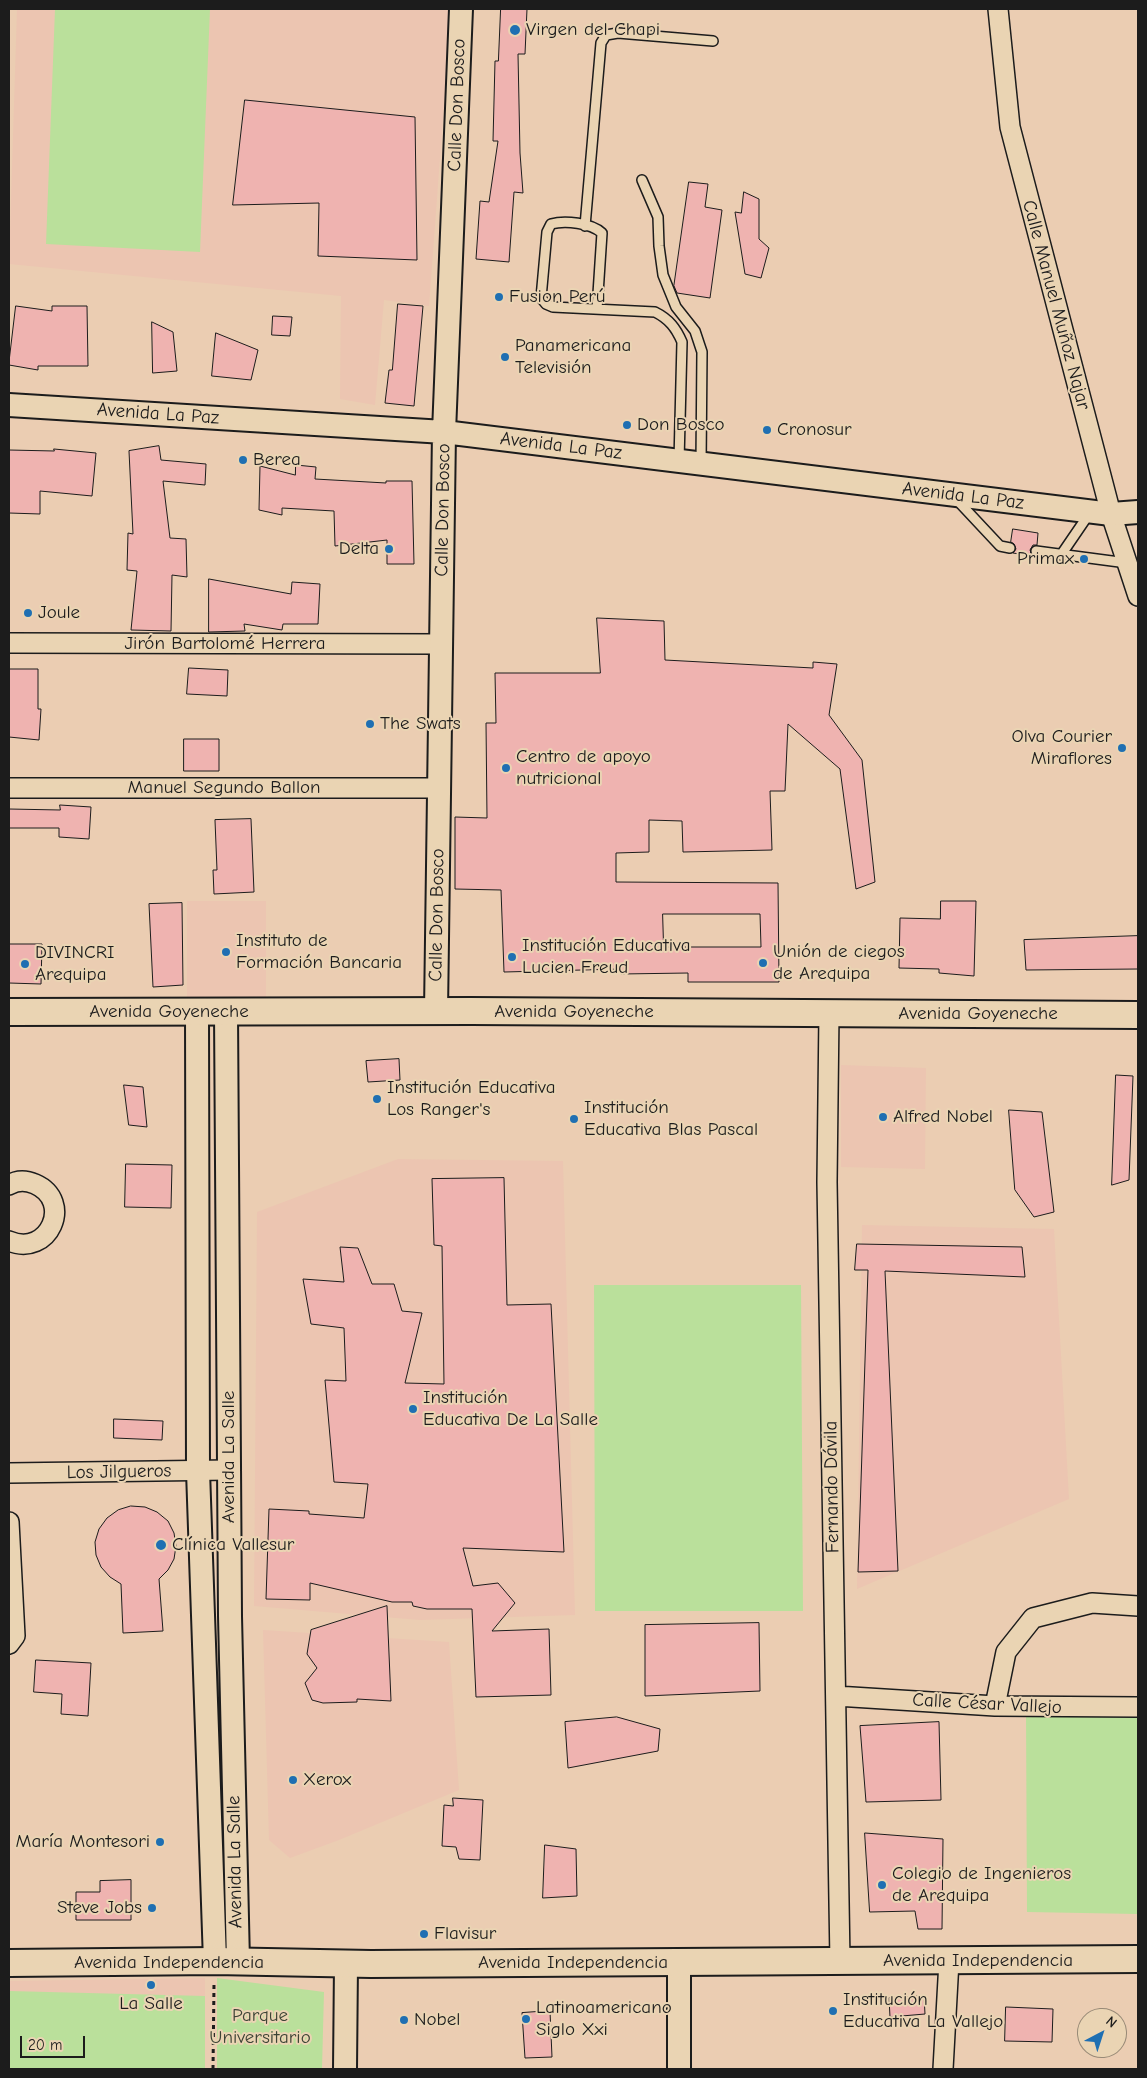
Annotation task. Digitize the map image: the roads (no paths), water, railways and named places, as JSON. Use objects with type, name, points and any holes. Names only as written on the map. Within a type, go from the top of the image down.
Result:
[{"type":"main road","name":"Avenida Goyeneche","points":[[9,1012],[436,1011],[1138,1015]]},
{"type":"main road","name":"Avenida Independencia","points":[[9,1963],[226,1962],[346,1964],[1138,1959]]},
{"type":"street","name":"Calle Don Bosco","points":[[436,1011],[444,432],[461,9]]},
{"type":"street","name":"Calle Manuel Muñoz Najar","points":[[998,9],[1010,127],[1101,513],[1127,563],[1138,596]]},
{"type":"street","name":"Avenida La Paz","points":[[9,405],[444,432],[1101,513],[1138,512]]},
{"type":"street","name":"Jirón Bartolomé Herrera","points":[[9,643],[441,644]]},
{"type":"street","name":"Manuel Segundo Ballon","points":[[9,788],[439,788]]},
{"type":"street","name":"Avenida La Salle","points":[[197,1012],[198,1471],[210,1804],[226,1962]]},
{"type":"street","name":"Avenida La Salle","points":[[226,1012],[229,1470],[234,1804],[226,1962]]},
{"type":"street","name":"Fernando Dávila","points":[[829,1013],[827,1182],[840,1961]]},
{"type":"street","points":[[9,1184],[21,1181],[39,1186],[46,1191],[51,1199],[54,1216],[52,1225],[40,1239],[24,1244],[9,1241]]},
{"type":"street","name":"Los Jilgueros","points":[[9,1473],[229,1470]]},
{"type":"street","points":[[9,1522],[15,1636],[9,1644]]},
{"type":"street","points":[[995,1706],[1006,1652],[1033,1618],[1092,1603],[1138,1606]]},
{"type":"street","name":"Calle César Vallejo","points":[[836,1696],[995,1706],[1138,1707]]},
{"type":"street","points":[[210,1804],[234,1804]]},
{"type":"street","points":[[943,2069],[949,1961]]},
{"type":"street","points":[[679,1962],[679,2069]]},
{"type":"street","points":[[345,2069],[346,1964]]},
{"type":"lane","points":[[585,226],[601,43],[606,35],[618,33],[713,41]]},
{"type":"lane","points":[[642,180],[658,218],[663,275],[676,307],[695,331],[702,352],[702,464]]},
{"type":"lane","points":[[597,309],[602,233],[596,228],[585,226],[559,222],[551,224],[547,232],[541,298],[546,304],[553,307],[655,312],[665,317],[676,329],[682,342],[679,461]]},
{"type":"lane","points":[[953,495],[1000,546],[1010,548]]},
{"type":"lane","points":[[1061,554],[1101,513]]},
{"type":"lane","points":[[1036,551],[1127,563]]},
{"type":"place","name":"Virgen del Chapi","points":[[515,30]]},
{"type":"place","name":"Fusion Perú","points":[[499,297]]},
{"type":"place","name":"Panamericana Televisión","points":[[505,357]]},
{"type":"place","name":"Don Bosco","points":[[627,425]]},
{"type":"place","name":"Cronosur","points":[[767,430]]},
{"type":"place","name":"Berea","points":[[243,460]]},
{"type":"place","name":"Delta","points":[[389,549]]},
{"type":"place","name":"Primax","points":[[1084,559]]},
{"type":"place","name":"Joule","points":[[28,613]]},
{"type":"place","name":"The Swats","points":[[370,724]]},
{"type":"place","name":"Olva Courier Miraflores","points":[[1122,748]]},
{"type":"place","name":"Centro de apoyo nutricional","points":[[506,768]]},
{"type":"place","name":"Instituto de Formación Bancaria","points":[[226,952]]},
{"type":"place","name":"Institución Educativa Lucien Freud","points":[[512,957]]},
{"type":"place","name":"Unión de ciegos de Arequipa","points":[[763,963]]},
{"type":"place","name":"DIVINCRI Arequipa","points":[[25,964]]},
{"type":"place","name":"Institución Educativa Los Ranger's","points":[[377,1099]]},
{"type":"place","name":"Alfred Nobel","points":[[883,1117]]},
{"type":"place","name":"Institución Educativa Blas Pascal","points":[[574,1119]]},
{"type":"place","name":"Institución Educativa De La Salle","points":[[413,1409]]},
{"type":"place","name":"Clínica Vallesur","points":[[161,1545]]},
{"type":"place","name":"Xerox","points":[[293,1780]]},
{"type":"place","name":"María Montesori","points":[[160,1842]]},
{"type":"place","name":"Colegio de Ingenieros de Arequipa","points":[[882,1885]]},
{"type":"place","name":"Steve Jobs","points":[[152,1908]]},
{"type":"place","name":"Flavisur","points":[[424,1934]]},
{"type":"place","name":"La Salle","points":[[151,1985]]},
{"type":"place","name":"Institución Educativa La Vallejo","points":[[833,2011]]},
{"type":"place","name":"Latinoamericano Siglo Xxi","points":[[526,2019]]},
{"type":"place","name":"Nobel","points":[[404,2020]]},
{"type":"park label","name":"Parque Universitario","points":[[260,2027]]}]
